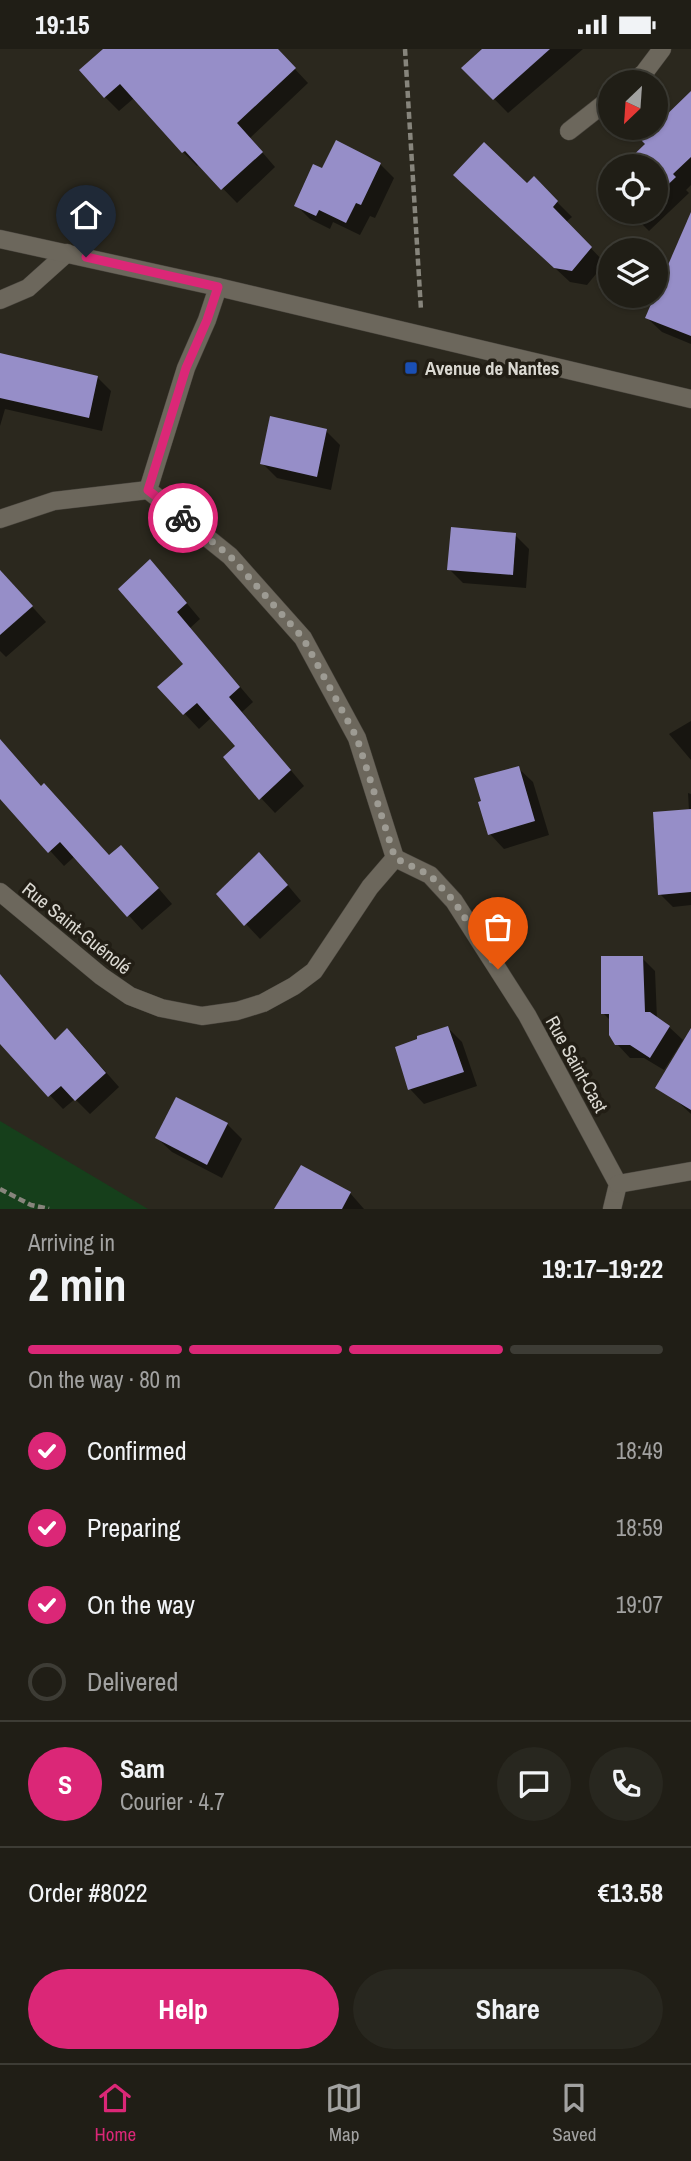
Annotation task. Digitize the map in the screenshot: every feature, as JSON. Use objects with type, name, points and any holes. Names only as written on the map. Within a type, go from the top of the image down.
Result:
[{"type":"street","points":[[646,70],[662,49]]},
{"type":"street","points":[[569,131],[598,108]]},
{"type":"street","points":[[0,239],[218,287],[691,399]]},
{"type":"street","points":[[0,300],[28,288],[67,253]]},
{"type":"street","points":[[148,490],[186,368],[218,287]]},
{"type":"street","points":[[0,519],[54,501],[148,490],[230,556],[303,638],[357,738],[395,858]]},
{"type":"street","name":"Rue Saint-Guénolé","points":[[0,892],[101,976],[130,996],[161,1008],[202,1016],[237,1011],[263,1003],[314,971],[370,887],[395,858]]},
{"type":"street","name":"Rue Saint-Cast","points":[[395,858],[430,875],[454,901],[527,1015],[618,1184]]},
{"type":"street","points":[[611,1209],[618,1184],[691,1171]]},
{"type":"path","points":[[405,49],[422,336]]},
{"type":"path","points":[[0,1189],[32,1205],[48,1209]]},
{"type":"green space","points":[[0,1121],[148,1209],[0,1209]]},
{"type":"building","points":[[103,49],[278,49],[296,68],[237,123],[263,152],[221,190],[185,151],[182,153],[120,84],[104,98],[79,70]]},
{"type":"building","points":[[482,49],[550,49],[493,100],[461,68]]},
{"type":"building","points":[[691,91],[691,157],[673,174],[676,177],[668,185],[668,154],[635,154],[645,144],[641,140],[668,140],[668,113]]},
{"type":"building","points":[[336,140],[381,163],[361,205],[356,203],[346,223],[319,210],[316,216],[294,206],[313,164],[322,168]]},
{"type":"building","points":[[484,142],[527,183],[534,176],[558,201],[553,207],[592,247],[572,271],[554,268],[453,175]]},
{"type":"building","points":[[691,212],[691,336],[645,318],[649,308],[668,308],[668,265]]},
{"type":"building","points":[[0,353],[98,376],[89,418],[0,398]]},
{"type":"building","points":[[270,416],[327,429],[317,477],[260,464]]},
{"type":"building","points":[[451,527],[516,533],[513,575],[447,570]]},
{"type":"building","points":[[150,559],[187,603],[177,612],[240,687],[229,697],[291,770],[259,800],[223,757],[235,746],[197,703],[183,715],[157,687],[183,664],[118,589]]},
{"type":"building","points":[[0,570],[33,606],[0,635]]},
{"type":"building","points":[[0,739],[41,786],[44,783],[109,855],[121,845],[159,888],[127,917],[60,842],[48,853],[0,799]]},
{"type":"building","points":[[519,766],[535,821],[488,835],[474,778]]},
{"type":"building","points":[[691,809],[691,892],[658,895],[653,812]]},
{"type":"building","points":[[259,852],[288,885],[244,926],[216,894]]},
{"type":"building","points":[[601,956],[643,956],[645,1012],[650,1012],[670,1026],[650,1058],[630,1045],[615,1045],[609,1035],[609,1014],[601,1014]]},
{"type":"building","points":[[0,974],[55,1040],[67,1028],[106,1073],[75,1101],[61,1086],[48,1097],[0,1044]]},
{"type":"building","points":[[448,1026],[464,1072],[408,1090],[395,1047],[417,1039],[417,1036]]},
{"type":"building","points":[[691,1028],[691,1110],[655,1088]]},
{"type":"building","points":[[176,1097],[228,1123],[207,1165],[155,1138]]},
{"type":"building","points":[[301,1165],[351,1192],[342,1209],[274,1209]]},
{"type":"way so far","points":[[183,518],[230,556],[303,638],[357,738],[395,858],[430,875],[454,901],[498,969]]},
{"type":"place","name":"Avenue de Nantes","points":[[411,368]]},
{"type":"route","points":[[86,257],[218,287],[186,368],[148,490],[183,518]]}]
